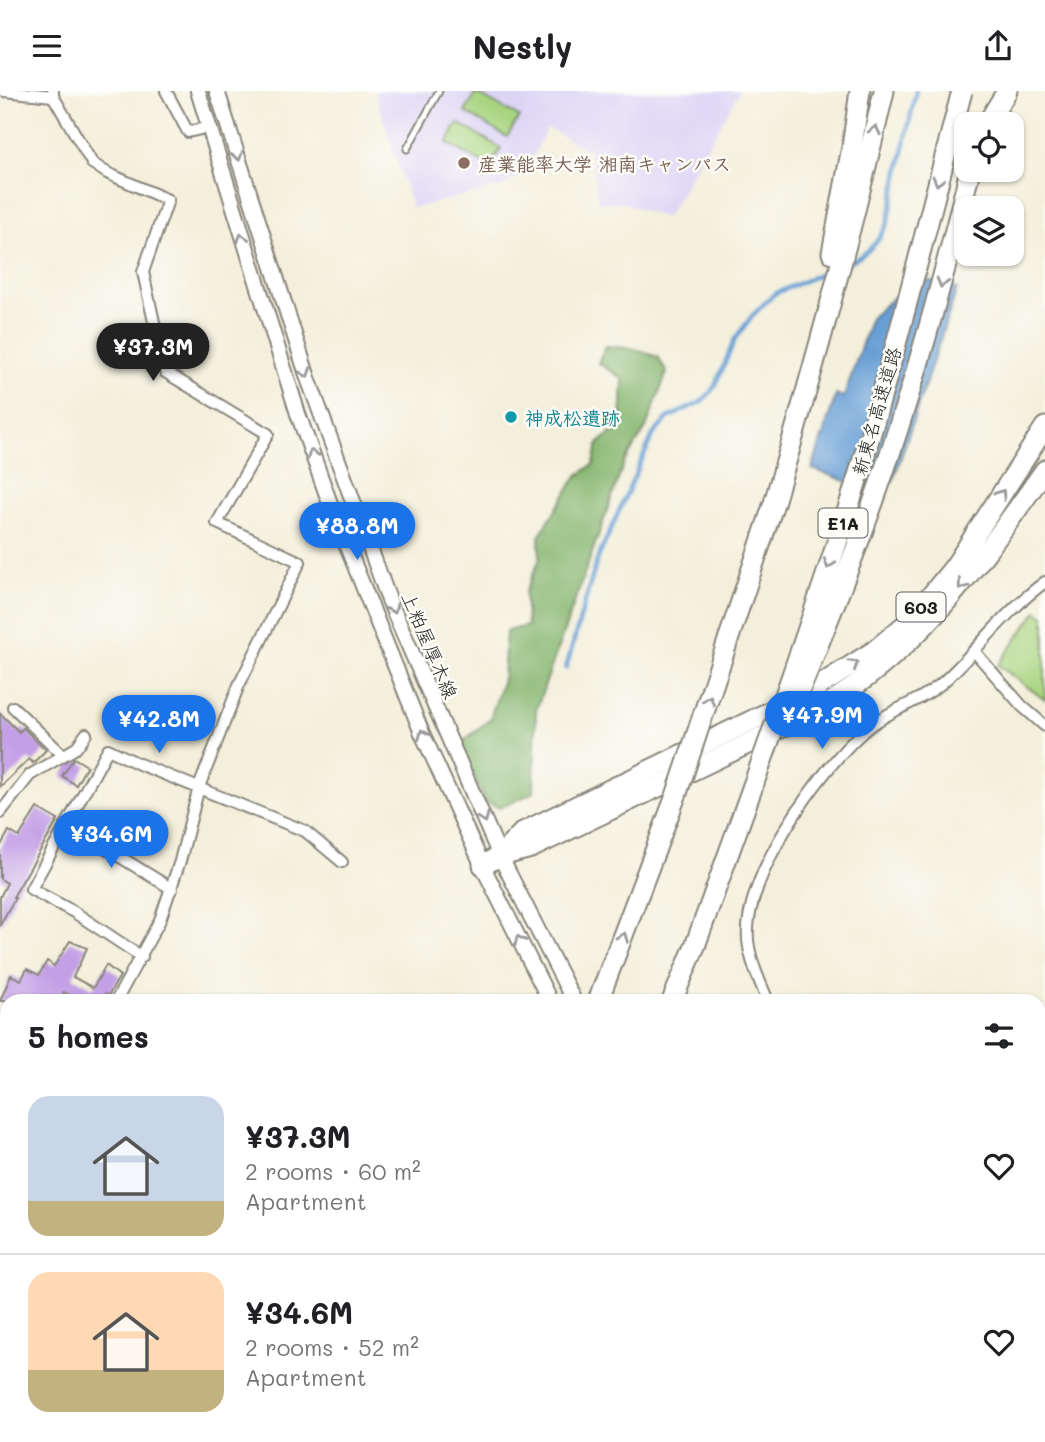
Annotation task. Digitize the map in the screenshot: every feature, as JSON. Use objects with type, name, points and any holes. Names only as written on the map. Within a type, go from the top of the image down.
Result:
[{"type":"highway","points":[[774,503],[841,212],[860,91]]},
{"type":"highway","points":[[601,994],[677,793],[774,503],[823,337],[884,91]]},
{"type":"highway","name":"新東名高速道路","points":[[675,994],[763,760],[846,514],[891,361],[962,91]]},
{"type":"highway","points":[[994,112],[1007,91]]},
{"type":"highway","points":[[695,946],[749,819],[882,478],[928,333],[967,182]]},
{"type":"highway","name":"603","points":[[754,730],[874,651],[912,619],[955,566],[1042,432]]},
{"type":"highway","name":"603","points":[[491,860],[754,730],[843,695],[894,657],[920,633],[964,584],[1045,470]]},
{"type":"main road","name":"上粕屋厚木線","points":[[198,91],[298,414],[332,509],[422,733],[491,860],[569,994]]},
{"type":"main road","name":"上粕屋厚木線","points":[[217,91],[308,378],[389,600],[491,860],[547,994]]},
{"type":"street","points":[[4,91],[53,93],[92,163],[107,173],[168,200],[143,272],[164,372],[268,434],[217,523],[300,562],[239,685],[199,787],[172,889],[142,957],[120,994]]},
{"type":"street","points":[[166,91],[188,132],[209,127]]},
{"type":"street","points":[[253,274],[272,268]]},
{"type":"street","points":[[765,994],[748,940],[749,919],[765,871],[792,820],[836,759],[866,729],[940,684],[1010,611],[1043,587]]},
{"type":"street","points":[[974,651],[1022,706],[1045,726]]},
{"type":"street","points":[[13,707],[63,755]]},
{"type":"street","points":[[0,813],[30,775],[76,748],[86,734]]},
{"type":"street","points":[[142,957],[74,912],[31,889],[108,749],[305,831],[342,862]]},
{"type":"street","points":[[67,824],[172,889]]},
{"type":"lane","points":[[407,149],[439,91]]},
{"type":"shaded area","name":"産業能率大学 湘南キャンパス","points":[[374,91],[740,91],[666,218],[621,202],[598,203],[590,151],[547,128],[525,172],[502,187],[412,208]]},
{"type":"green space","points":[[476,93],[519,117],[507,137],[465,112]]},
{"type":"green space","points":[[458,123],[501,148],[490,167],[447,143]]},
{"type":"green space","points":[[606,346],[635,349],[658,357],[667,372],[646,428],[624,463],[536,710],[534,792],[500,808],[485,802],[460,744],[490,719],[503,679],[506,631],[527,626],[525,593],[540,558],[539,536],[577,476],[594,464],[598,444],[621,424],[623,379],[598,363]]},
{"type":"green space","points":[[1037,611],[1045,617],[1045,700],[998,665]]},
{"type":"water","points":[[917,277],[957,289],[893,481],[868,489],[812,469],[836,395],[844,397],[871,317]]},
{"type":"building","points":[[0,713],[19,732],[23,728],[46,750],[33,763],[29,759],[0,787]]},
{"type":"building","points":[[74,758],[87,766],[76,785],[62,776]]},
{"type":"building","points":[[37,808],[58,820],[13,897],[15,898],[0,925],[0,897],[7,883],[0,879],[0,847],[9,831],[19,837]]},
{"type":"building","points":[[70,941],[87,948],[73,977],[93,988],[106,965],[120,976],[109,994],[3,994],[11,975],[21,980],[27,969],[39,975],[47,961],[54,966]]},
{"type":"waterway","points":[[847,263],[871,247],[888,223],[916,91]]},
{"type":"waterway","points":[[566,668],[597,560],[653,435],[668,418],[701,402],[710,393],[735,339],[752,316],[774,294],[832,269]]},
{"type":"place","name":"産業能率大学 湘南キャンパス","points":[[464,163]]},
{"type":"place","name":"神成松遺跡","points":[[511,417]]}]
